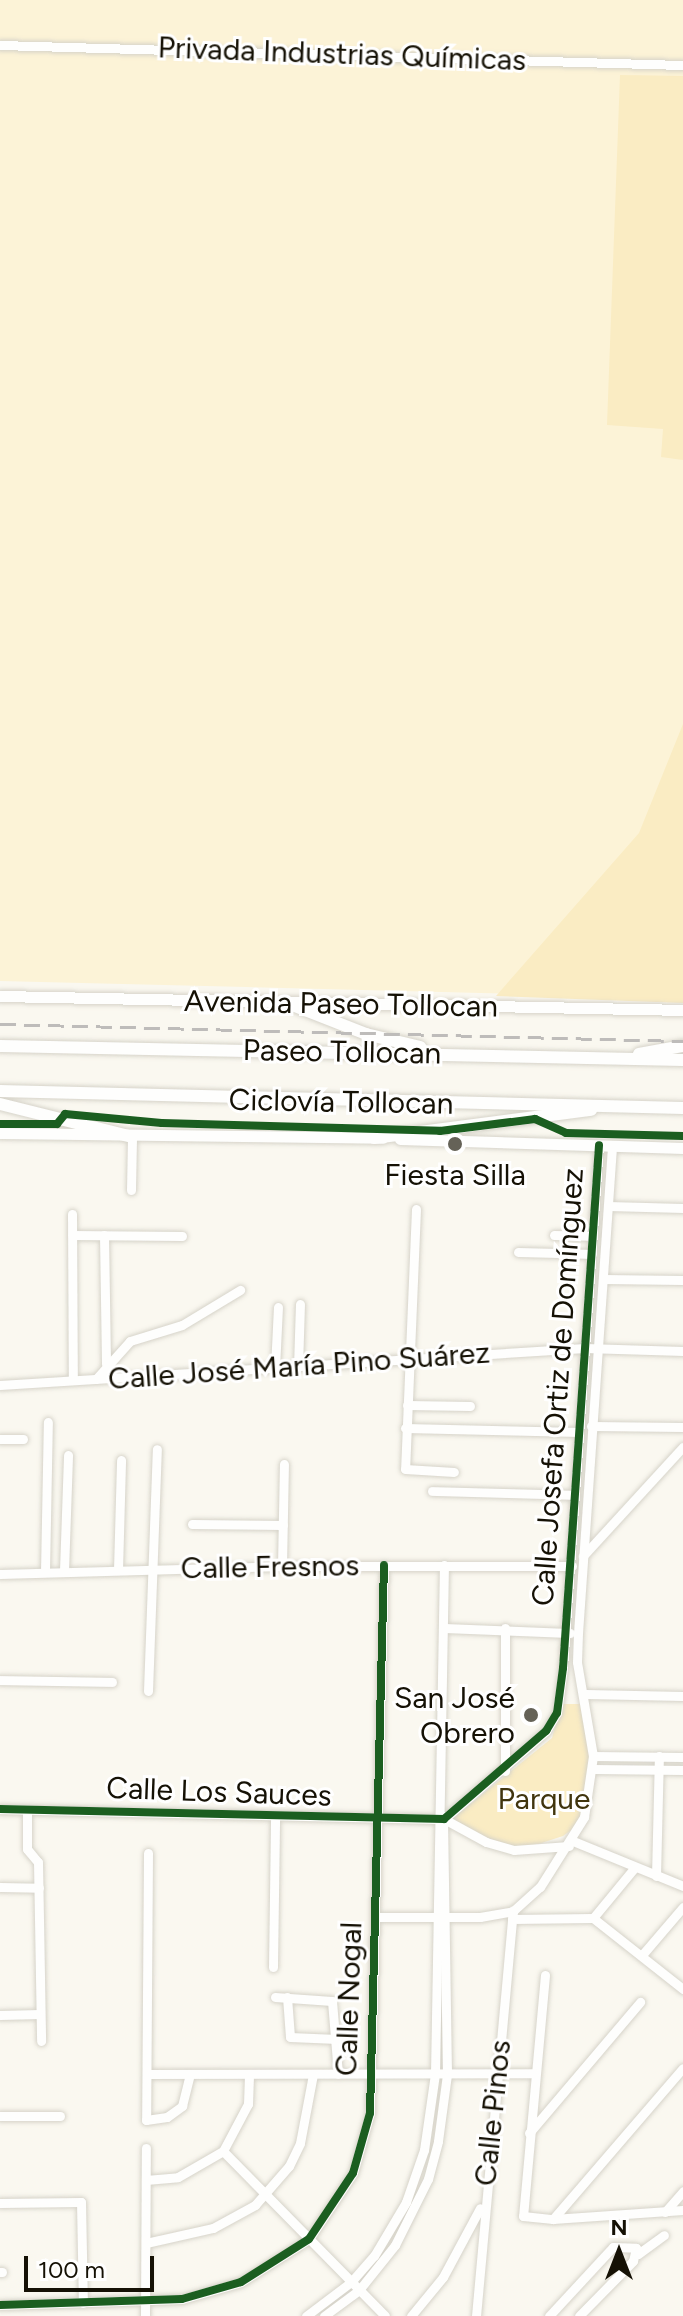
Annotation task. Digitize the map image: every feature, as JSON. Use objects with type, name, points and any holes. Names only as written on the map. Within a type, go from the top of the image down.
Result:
[{"type":"highway","points":[[287,1003],[366,1034],[455,1054]]},
{"type":"highway","name":"Paseo Tollocan","points":[[0,1046],[683,1060]]},
{"type":"highway","points":[[612,1058],[683,1046]]},
{"type":"highway","name":"Paseo Tollocan","points":[[0,1091],[683,1108]]},
{"type":"highway","points":[[0,1104],[132,1137]]},
{"type":"highway","points":[[374,1138],[614,1105]]},
{"type":"main road","name":"Avenida Paseo Tollocan","points":[[0,996],[683,1010]]},
{"type":"main road","points":[[0,1133],[374,1138],[683,1148]]},
{"type":"street","name":"Privada Industrias Químicas","points":[[0,45],[683,65]]},
{"type":"street","points":[[131,1190],[132,1137]]},
{"type":"street","name":"Calle Josefa Ortiz de Domínguez","points":[[513,1915],[540,1887],[572,1844],[584,1817],[593,1769],[586,1694],[579,1673],[578,1633],[608,1206],[606,1146]]},
{"type":"street","name":"Calle Josefa Ortiz de Domínguez","points":[[440,1816],[505,1771],[546,1731],[557,1713],[593,1236],[606,1146]]},
{"type":"street","points":[[608,1206],[683,1208]]},
{"type":"street","points":[[416,1209],[405,1469],[454,1472]]},
{"type":"street","points":[[72,1214],[73,1380]]},
{"type":"street","points":[[72,1235],[182,1236]]},
{"type":"street","points":[[104,1235],[106,1364]]},
{"type":"street","points":[[554,1235],[593,1236]]},
{"type":"street","points":[[518,1252],[592,1254]]},
{"type":"street","points":[[603,1279],[683,1280]]},
{"type":"street","points":[[96,1379],[106,1364],[130,1341],[182,1325],[240,1290]]},
{"type":"street","points":[[298,1367],[300,1304]]},
{"type":"street","points":[[275,1368],[278,1307]]},
{"type":"street","name":"Calle José María Pino Suárez","points":[[0,1385],[585,1348],[683,1351]]},
{"type":"street","points":[[407,1405],[470,1406]]},
{"type":"street","points":[[45,1572],[48,1422]]},
{"type":"street","points":[[591,1426],[683,1427]]},
{"type":"street","points":[[405,1428],[579,1432]]},
{"type":"street","points":[[0,1439],[23,1439]]},
{"type":"street","points":[[570,1568],[683,1447]]},
{"type":"street","points":[[148,1691],[157,1449]]},
{"type":"street","points":[[64,1571],[68,1455]]},
{"type":"street","points":[[118,1570],[121,1460]]},
{"type":"street","points":[[282,1566],[284,1464]]},
{"type":"street","points":[[432,1491],[575,1495]]},
{"type":"street","points":[[192,1524],[283,1525]]},
{"type":"street","name":"Calle Nogal","points":[[0,2305],[182,2299],[241,2282],[309,2239],[353,2173],[370,2113],[384,1565]]},
{"type":"street","points":[[324,2316],[359,2290],[395,2245],[428,2179],[447,2074],[440,1816],[444,1565]]},
{"type":"street","name":"Calle Fresnos","points":[[0,1574],[282,1566],[570,1568]]},
{"type":"street","points":[[443,1628],[578,1633]]},
{"type":"street","points":[[505,1628],[505,1771]]},
{"type":"street","points":[[0,1680],[112,1682]]},
{"type":"street","points":[[586,1694],[683,1696]]},
{"type":"street","points":[[593,1756],[683,1757]]},
{"type":"street","points":[[656,1876],[659,1756]]},
{"type":"street","points":[[593,1769],[683,1770]]},
{"type":"street","name":"Calle Los Sauces","points":[[0,1809],[377,1820],[440,1816]]},
{"type":"street","points":[[27,1810],[26,1845],[37,1858],[39,1888],[41,2041]]},
{"type":"street","points":[[440,1816],[486,1842],[514,1850],[572,1844],[683,1886]]},
{"type":"street","points":[[273,1967],[275,1817]]},
{"type":"street","points":[[148,1853],[146,2120],[167,2117],[182,2106],[190,2074]]},
{"type":"street","points":[[593,1918],[635,1867]]},
{"type":"street","points":[[0,1887],[39,1888]]},
{"type":"street","points":[[642,1955],[683,1907]]},
{"type":"street","points":[[376,1917],[513,1915],[593,1918],[683,1989]]},
{"type":"street","name":"Calle Pinos","points":[[476,2316],[483,2201],[499,2073],[513,1915]]},
{"type":"street","points":[[306,2316],[351,2282],[374,2256],[406,2202],[424,2150],[435,2074],[441,1917]]},
{"type":"street","points":[[545,1975],[522,2210],[528,2219],[683,2210]]},
{"type":"street","points":[[275,1997],[332,2001],[338,2074]]},
{"type":"street","points":[[287,1997],[290,2037],[337,2039]]},
{"type":"street","points":[[529,2133],[640,2002]]},
{"type":"street","points":[[0,2015],[40,2014]]},
{"type":"street","points":[[553,2219],[683,2068]]},
{"type":"street","points":[[147,2074],[534,2073]]},
{"type":"street","points":[[146,2180],[178,2177],[223,2151],[248,2104],[249,2074]]},
{"type":"street","points":[[146,2243],[213,2228],[265,2194],[300,2143],[313,2074]]},
{"type":"street","points":[[0,2116],[60,2116]]},
{"type":"street","points":[[145,2316],[146,2148]]},
{"type":"street","points":[[223,2151],[385,2316]]},
{"type":"street","points":[[665,2212],[683,2191]]},
{"type":"street","points":[[411,2316],[443,2277],[483,2201]]},
{"type":"street","points":[[0,2203],[81,2202],[83,2303]]},
{"type":"street","points":[[579,2316],[638,2254],[664,2235]]},
{"type":"street","points":[[549,2316],[613,2247],[631,2245],[638,2254]]},
{"type":"shaded area","points":[[0,0],[683,0],[683,998],[0,981]]},
{"type":"green space","points":[[620,75],[683,76],[683,460],[661,457],[663,429],[607,425]]},
{"type":"green space","points":[[683,724],[683,1003],[496,996],[639,833]]},
{"type":"green space","name":"Parque","points":[[561,1704],[587,1704],[591,1744],[581,1823],[563,1836],[517,1851],[447,1823],[552,1738]]},
{"type":"railway","points":[[0,1024],[683,1041]]},
{"type":"cycle path","name":"Ciclovía Tollocan","points":[[0,1124],[57,1124],[65,1114],[162,1123],[440,1131],[535,1119],[566,1133],[683,1136]]},
{"type":"cycle path","points":[[0,1809],[444,1819],[546,1731],[557,1713],[563,1668],[599,1145]]},
{"type":"cycle path","points":[[0,2305],[182,2299],[241,2282],[309,2239],[353,2173],[370,2113],[384,1565]]},
{"type":"place","name":"Fiesta Silla","points":[[455,1144]]},
{"type":"place","name":"San José Obrero","points":[[531,1715]]}]
